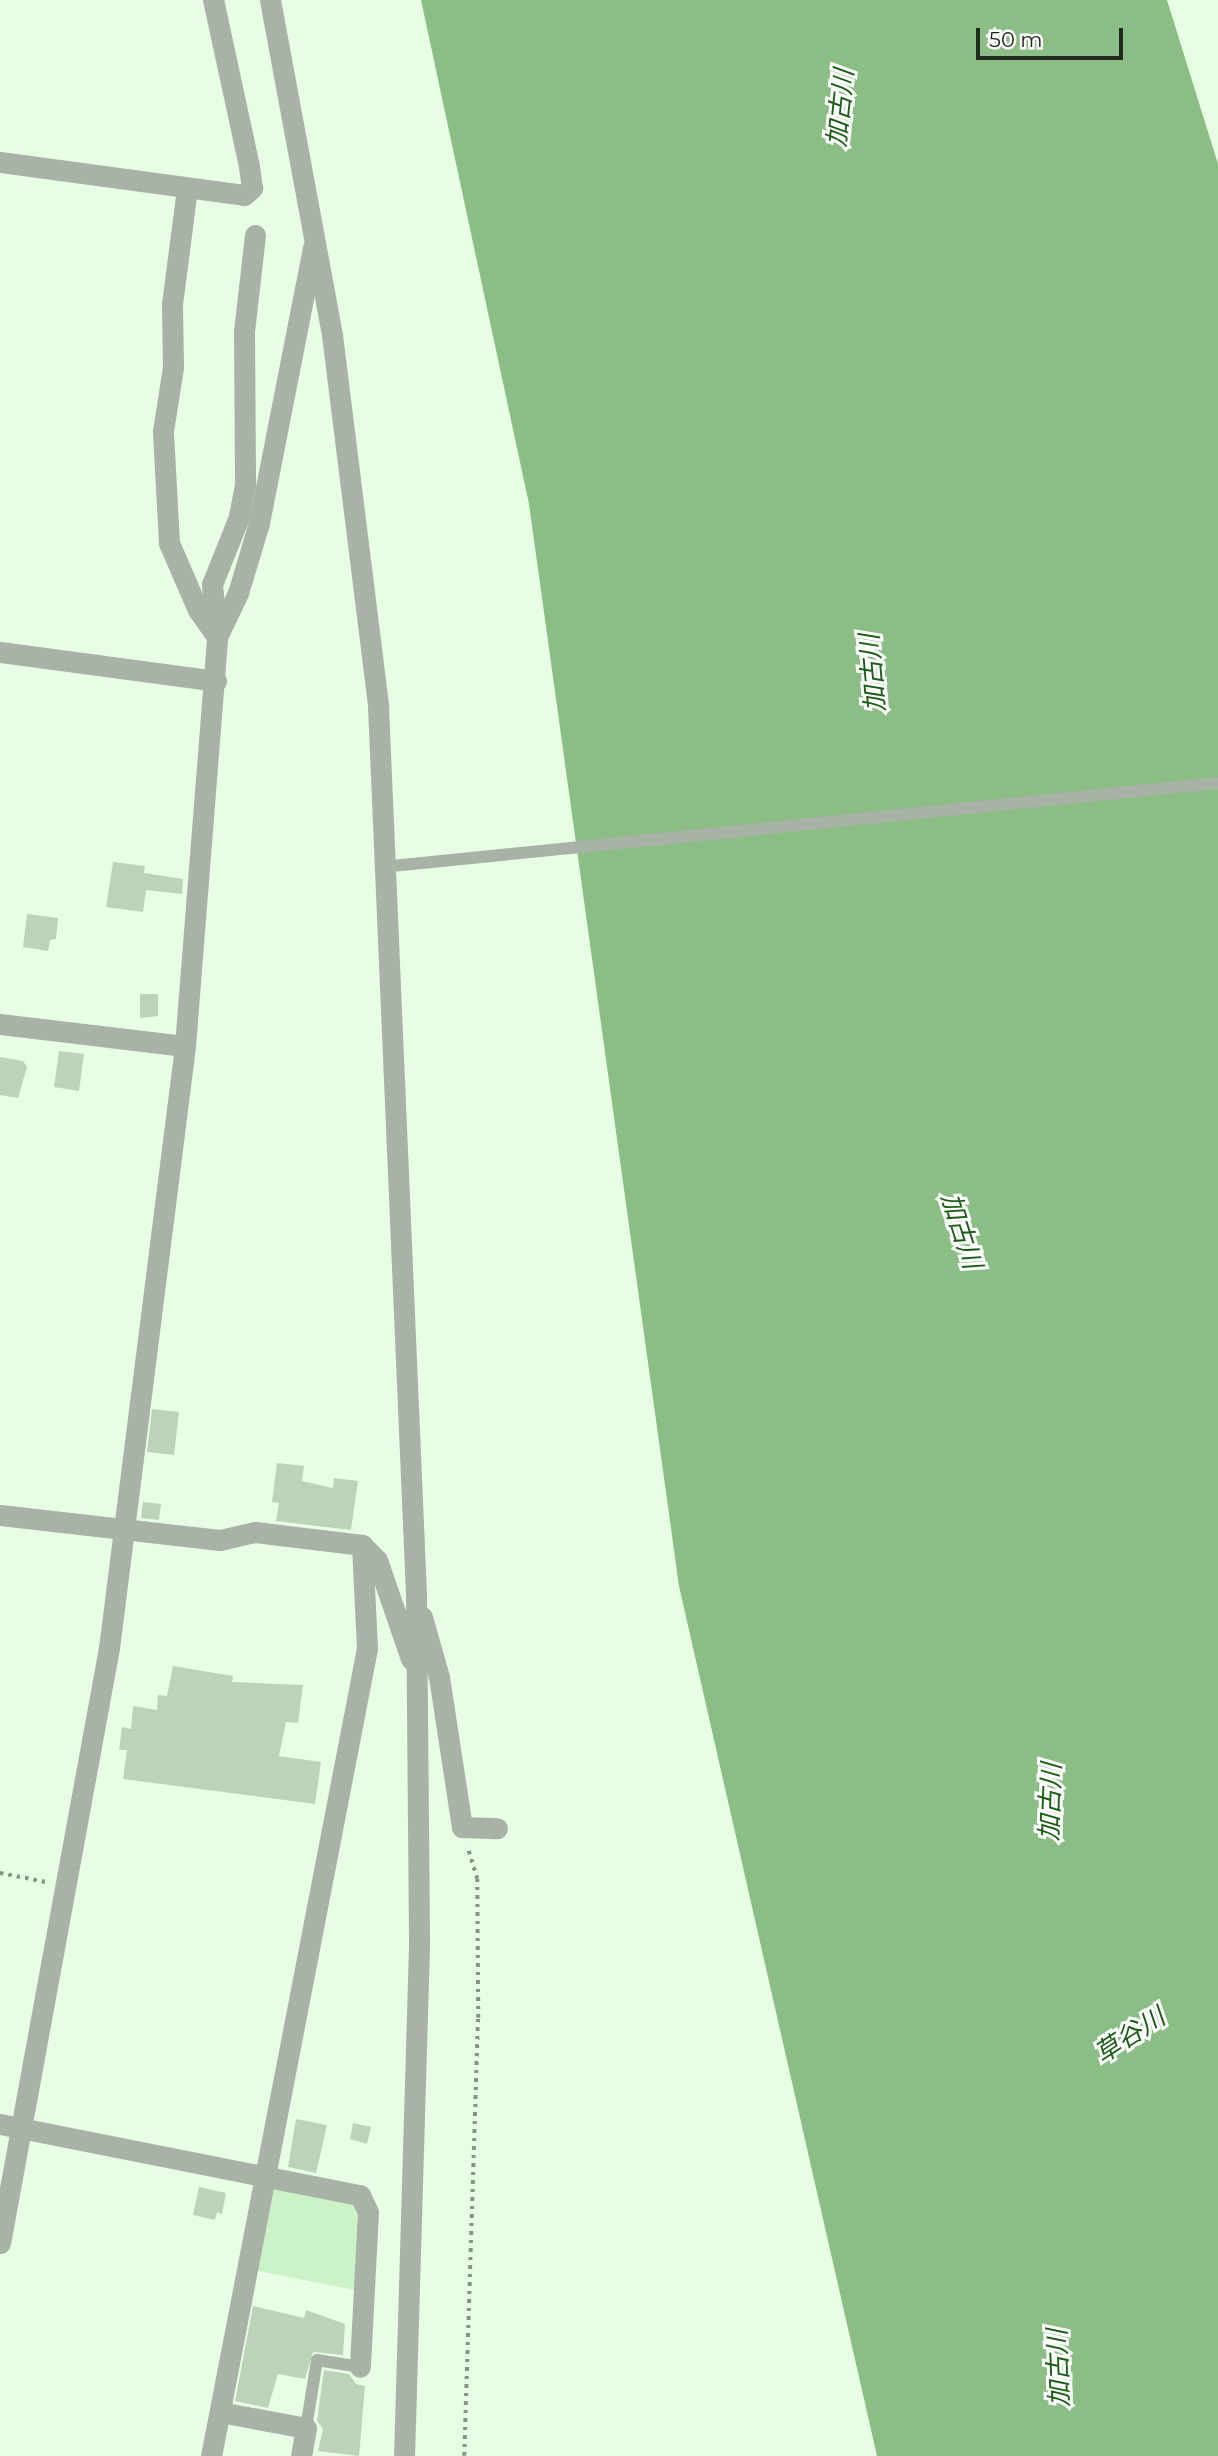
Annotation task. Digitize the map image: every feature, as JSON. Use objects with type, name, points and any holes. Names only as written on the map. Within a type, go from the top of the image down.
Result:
[{"type":"street","points":[[0,162],[244,195],[251,188],[213,0]]},
{"type":"street","points":[[270,0],[332,335],[378,706],[382,867],[397,1105],[416,1595],[419,1959],[404,2456]]},
{"type":"street","points":[[187,189],[172,304],[173,367],[163,431],[169,543],[198,610],[217,636]]},
{"type":"street","points":[[0,2243],[109,1648],[185,1046],[216,681],[217,636],[212,584],[239,517],[245,485],[244,331],[255,235]]},
{"type":"street","points":[[217,636],[238,593],[258,523],[316,238]]},
{"type":"street","points":[[0,652],[216,681]]},
{"type":"street","points":[[0,1024],[185,1046]]},
{"type":"street","points":[[0,1515],[220,1540],[255,1532],[362,1545],[377,1560],[404,1647],[415,1667]]},
{"type":"street","points":[[211,2456],[367,1648],[362,1545]]},
{"type":"street","points":[[416,1595],[439,1678],[461,1827],[497,1828]]},
{"type":"street","points":[[0,2124],[360,2195],[365,2201],[360,2367]]},
{"type":"street","points":[[220,2412],[306,2428],[301,2456]]},
{"type":"lane","points":[[382,867],[1218,783]]},
{"type":"lane","points":[[306,2428],[317,2360],[360,2367]]},
{"type":"path","points":[[461,1827],[477,1879],[478,2018],[464,2456]]},
{"type":"path","points":[[0,1874],[66,1886]]},
{"type":"shaded area","points":[[270,2184],[357,2201],[360,2291],[253,2270]]},
{"type":"water","points":[[421,0],[1167,0],[1218,164],[1218,2456],[877,2456],[679,1586],[529,504]]},
{"type":"building","points":[[113,862],[145,866],[144,873],[183,879],[182,894],[146,890],[143,912],[106,907]]},
{"type":"building","points":[[27,914],[58,918],[56,939],[50,940],[48,951],[23,947]]},
{"type":"building","points":[[140,994],[158,994],[158,1016],[140,1018]]},
{"type":"building","points":[[59,1051],[84,1054],[79,1091],[54,1087]]},
{"type":"building","points":[[0,1057],[23,1061],[27,1067],[18,1098],[0,1095]]},
{"type":"building","points":[[152,1409],[179,1412],[174,1455],[147,1452]]},
{"type":"building","points":[[277,1463],[304,1466],[302,1481],[333,1488],[334,1478],[358,1481],[351,1530],[276,1521],[279,1503],[272,1502]]},
{"type":"building","points":[[143,1502],[161,1504],[159,1520],[141,1518]]},
{"type":"building","points":[[173,1666],[233,1676],[232,1682],[303,1685],[298,1723],[286,1722],[279,1756],[321,1762],[315,1804],[123,1779],[127,1750],[119,1750],[122,1727],[131,1729],[133,1706],[157,1710],[158,1695],[167,1696]]},
{"type":"building","points":[[296,2119],[327,2125],[316,2173],[288,2167]]},
{"type":"building","points":[[353,2123],[371,2127],[367,2144],[350,2139]]},
{"type":"building","points":[[199,2187],[226,2193],[222,2214],[217,2212],[215,2220],[193,2215]]},
{"type":"building","points":[[253,2306],[304,2318],[306,2310],[345,2324],[343,2355],[313,2352],[305,2379],[278,2374],[268,2408],[235,2401]]},
{"type":"building","points":[[324,2370],[349,2374],[356,2384],[365,2386],[359,2456],[318,2451],[323,2429],[317,2421]]},
{"type":"water label","name":"加古川","points":[[841,108]]},
{"type":"water label","name":"加古川","points":[[873,673]]},
{"type":"water label","name":"加古川","points":[[961,1231]]},
{"type":"water label","name":"加古川","points":[[1051,1802]]},
{"type":"water label","name":"草谷川","points":[[1130,2036]]},
{"type":"water label","name":"加古川","points":[[1059,2368]]}]
